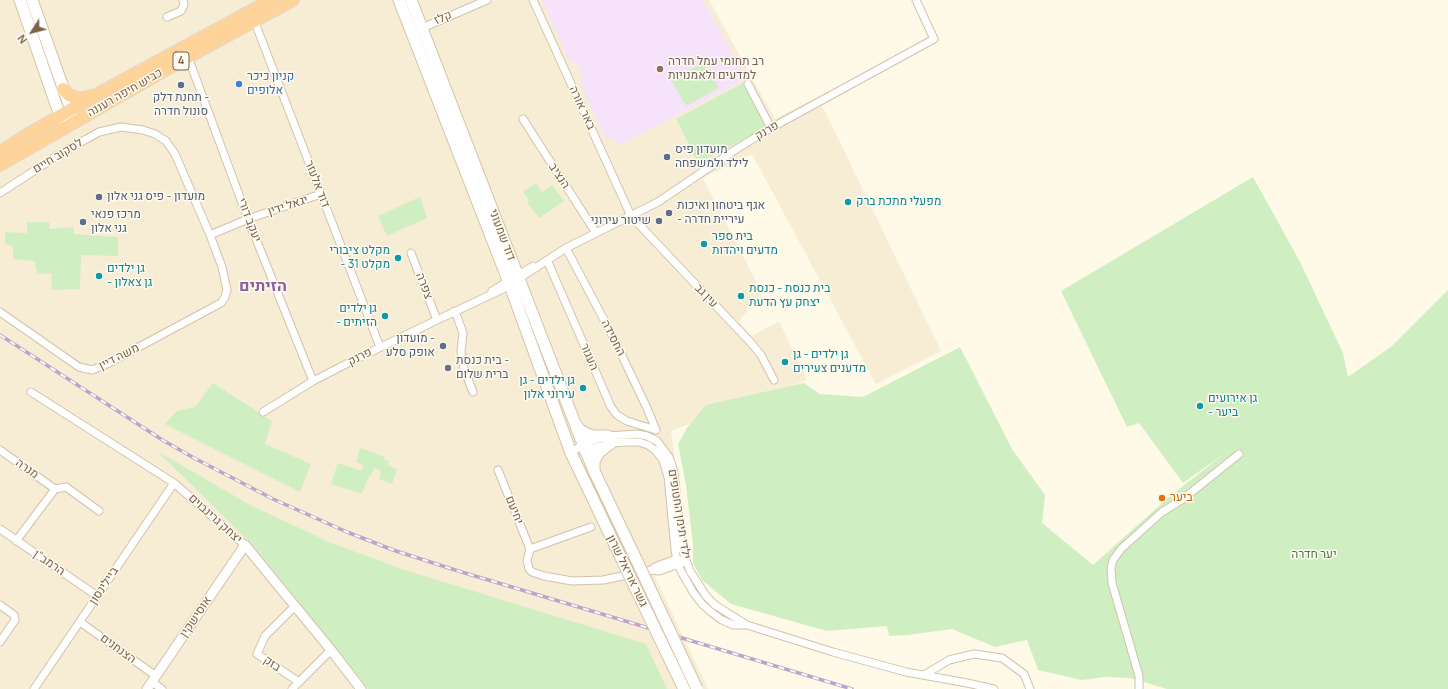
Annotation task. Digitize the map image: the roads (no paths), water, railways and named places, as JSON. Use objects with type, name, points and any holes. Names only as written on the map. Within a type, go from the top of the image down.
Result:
[{"type":"highway","name":"כביש חיפה רעננה","points":[[0,152],[98,94],[271,0]]},
{"type":"highway","name":"כביש חיפה רעננה","points":[[0,165],[188,57],[293,0]]},
{"type":"highway","points":[[63,89],[69,95],[76,98],[98,94]]},
{"type":"main road","points":[[20,0],[60,116],[71,124]]},
{"type":"main road","points":[[32,0],[71,110],[71,124]]},
{"type":"main road","name":"דוד שמעוני","points":[[399,0],[513,280],[594,471]]},
{"type":"main road","name":"דוד שמעוני","points":[[411,0],[513,280],[571,453]]},
{"type":"main road","points":[[575,424],[580,430],[587,434],[609,439],[597,456],[593,465],[594,471]]},
{"type":"main road","name":"גשר אריאל שרון","points":[[571,453],[684,689]]},
{"type":"main road","name":"גשר אריאל שרון","points":[[594,471],[697,689]]},
{"type":"street","points":[[167,17],[181,11],[184,5],[183,0]]},
{"type":"street","name":"קלז","points":[[422,28],[487,0]]},
{"type":"street","name":"באר אורה","points":[[533,0],[631,216]]},
{"type":"street","name":"פרנק","points":[[263,412],[313,382],[380,347],[482,298],[566,248],[658,202],[738,148],[934,39],[916,0]]},
{"type":"street","name":"דוד אלעזר","points":[[254,20],[380,347]]},
{"type":"street","name":"יעקב דורי","points":[[188,57],[248,219],[313,382]]},
{"type":"street","points":[[748,84],[772,128]]},
{"type":"street","name":"הנציב","points":[[522,119],[596,233]]},
{"type":"street","name":"לסקוב חיים","points":[[0,193],[63,152],[99,132],[120,128],[143,130],[155,134],[166,141],[171,147],[210,234]]},
{"type":"street","name":"יגאל ידין","points":[[210,234],[248,219],[321,194]]},
{"type":"street","name":"עין גב","points":[[631,216],[752,344],[761,355],[774,380]]},
{"type":"street","name":"משה דיין","points":[[0,312],[79,367],[92,370],[109,363],[221,303],[227,290],[225,279],[210,234]]},
{"type":"street","name":"החסידה","points":[[566,248],[612,335],[656,430]]},
{"type":"street","name":"צפרה","points":[[411,253],[437,320]]},
{"type":"street","name":"העגור","points":[[544,262],[611,407],[617,415],[627,421],[656,430]]},
{"type":"street","points":[[455,311],[463,333],[461,351],[464,369],[473,392]]},
{"type":"street","name":"יצחק גרינבוים","points":[[31,392],[174,482],[244,545],[331,650],[361,689]]},
{"type":"street","name":"ילדי תימן החטופים","points":[[571,453],[625,434],[647,436],[657,441],[669,457],[675,481],[682,549],[685,560],[694,579],[706,596],[725,612],[747,625],[833,652],[906,672],[994,689]]},
{"type":"street","name":"ילדי תימן החטופים","points":[[609,439],[640,442],[648,445],[655,450],[663,460],[668,477],[677,562],[693,592],[702,604],[722,620],[733,625],[747,625]]},
{"type":"street","name":"מנרה","points":[[0,450],[54,488],[66,487],[99,512]]},
{"type":"street","points":[[1140,689],[1139,676],[1114,594],[1111,568],[1114,560],[1121,549],[1162,512],[1183,499],[1239,454]]},
{"type":"street","name":"יחיעם","points":[[498,470],[530,549],[528,564],[532,572],[538,575],[572,581],[603,580],[651,570],[657,566],[677,562]]},
{"type":"street","name":"ביילינסון","points":[[34,689],[174,482]]},
{"type":"street","points":[[16,541],[54,488]]},
{"type":"street","points":[[530,549],[591,527]]},
{"type":"street","name":"הרמב\"ן","points":[[0,529],[97,596]]},
{"type":"street","name":"אוסישקין","points":[[152,682],[244,545]]},
{"type":"street","points":[[677,562],[685,560]]},
{"type":"street","points":[[0,606],[14,615],[15,620],[0,642]]},
{"type":"street","name":"בזק","points":[[295,606],[265,636],[257,654],[299,682]]},
{"type":"street","name":"הצנחנים","points":[[80,622],[162,689]]},
{"type":"street","points":[[292,689],[331,650]]},
{"type":"street","points":[[924,675],[950,660],[974,654],[1002,658],[1024,674],[1030,689]]},
{"type":"railway","points":[[0,335],[164,441],[273,499],[347,532],[393,550],[455,570],[852,689]]},
{"type":"place","name":"רב תחומי עמל חדרה למדעים ולאמנויות","points":[[660,69]]},
{"type":"place","name":"קניון כיכר אלופים","points":[[239,84]]},
{"type":"place","name":"תחנת דלק - סונול חדרה","points":[[181,85]]},
{"type":"place","name":"מועדון פיס לילד ולמשפחה","points":[[667,157]]},
{"type":"place","name":"מועדון - פיס גני אלון","points":[[99,197]]},
{"type":"place","name":"מפעלי מתכת ברק","points":[[848,202]]},
{"type":"place","name":"אגף ביטחון ואיכות - עיריית חדרה","points":[[669,213]]},
{"type":"place","name":"שיטור עירוני","points":[[659,221]]},
{"type":"place","name":"מרכז פנאי גני אלון","points":[[83,222]]},
{"type":"place","name":"בית ספר מדעים ויהדות","points":[[704,244]]},
{"type":"place","name":"מקלט ציבורי - מקלט 31","points":[[398,258]]},
{"type":"place","name":"גן ילדים - גן צאלון","points":[[99,276]]},
{"type":"place","name":"בית כנסת - כנסת יצחק עץ הדעת","points":[[741,296]]},
{"type":"place","name":"גן ילדים - הזיתים","points":[[385,316]]},
{"type":"place","name":"מועדון - אופק סלע","points":[[443,346]]},
{"type":"place","name":"גן ילדים - גן מדענים צעירים","points":[[785,362]]},
{"type":"place","name":"בית כנסת - ברית שלום","points":[[448,368]]},
{"type":"place","name":"גן ילדים - גן עירוני אלון","points":[[583,388]]},
{"type":"place","name":"גן אירועים - ביער","points":[[1200,406]]},
{"type":"place","name":"ביער","points":[[1162,498]]},
{"type":"district","name":"הזיתים","points":[[263,287]]},
{"type":"park label","name":"יער חדרה","points":[[1314,555]]}]
